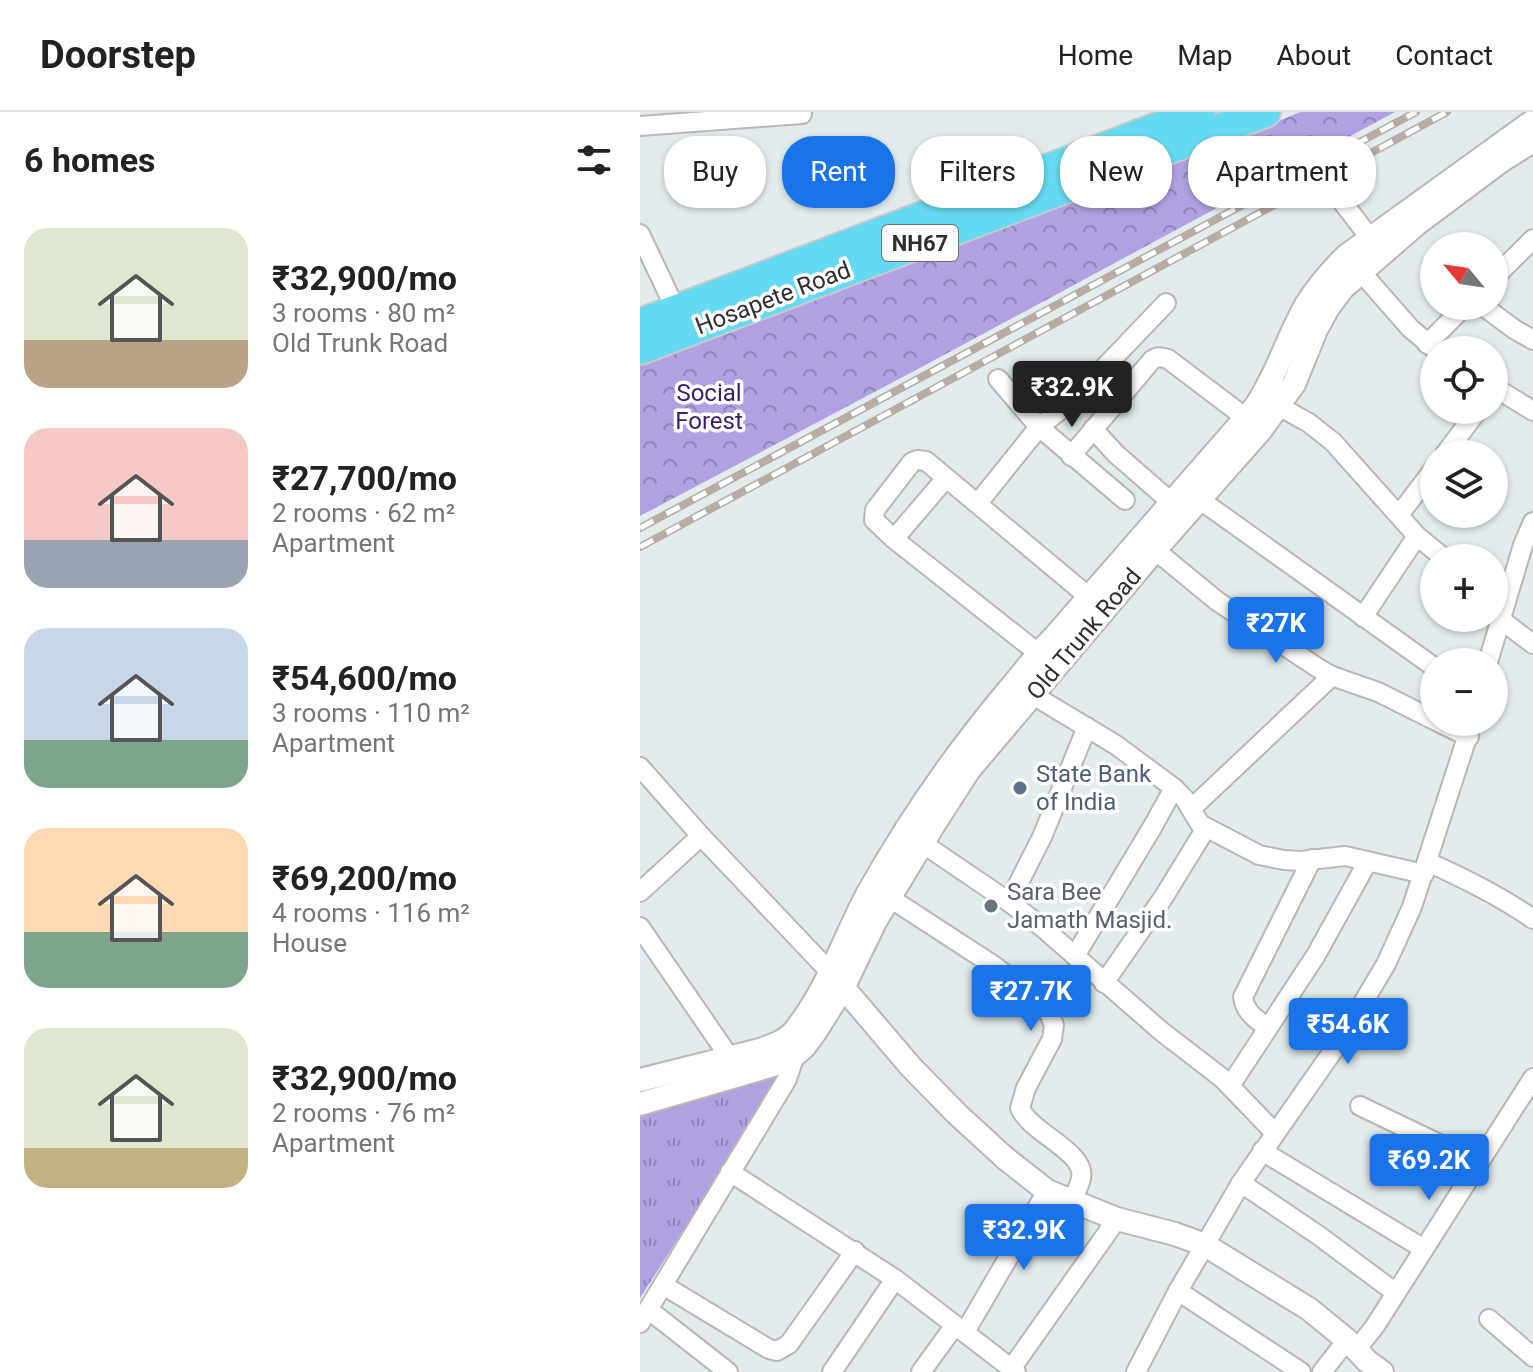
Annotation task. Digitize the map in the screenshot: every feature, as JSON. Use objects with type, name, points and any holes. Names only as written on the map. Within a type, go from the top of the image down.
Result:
[{"type":"highway","name":"Hosapete Road","points":[[640,324],[1200,125],[1265,112]]},
{"type":"highway","name":"Hosapete Road","points":[[640,349],[1200,125]]},
{"type":"street","points":[[640,126],[802,114]]},
{"type":"street","name":"Old Trunk Road","points":[[1270,402],[1294,384],[1316,330],[1370,238],[1533,121]]},
{"type":"street","name":"Old Trunk Road","points":[[640,1104],[761,1070],[795,1055],[805,1046],[836,980],[1023,689],[1155,550],[1261,430],[1274,375],[1302,313],[1321,283],[1418,223],[1533,141]]},
{"type":"street","points":[[1347,208],[1370,238]]},
{"type":"street","points":[[640,234],[676,310]]},
{"type":"street","points":[[1508,264],[1533,239]]},
{"type":"street","points":[[1354,264],[1420,337]]},
{"type":"street","points":[[978,503],[1039,427],[1074,399],[1166,303]]},
{"type":"street","points":[[1440,336],[1453,320]]},
{"type":"street","points":[[1502,320],[1533,340]]},
{"type":"street","points":[[1071,456],[1152,360],[1162,357],[1246,418]]},
{"type":"street","points":[[998,379],[1039,427],[1125,500]]},
{"type":"street","points":[[1508,396],[1533,411]]},
{"type":"street","points":[[640,1080],[776,1045],[794,1032],[836,980],[863,902],[899,840],[974,732],[1023,689],[1038,653],[1246,418],[1270,402],[1309,423],[1333,442],[1427,544]]},
{"type":"street","points":[[1093,429],[1116,454],[1171,502]]},
{"type":"street","points":[[1038,653],[874,520],[875,510],[912,462],[926,461],[1089,597]]},
{"type":"street","points":[[894,539],[946,478]]},
{"type":"street","points":[[1399,515],[1420,487]]},
{"type":"street","points":[[1199,499],[1420,657]]},
{"type":"street","points":[[1508,584],[1533,522]]},
{"type":"street","points":[[1363,617],[1417,536]]},
{"type":"street","points":[[1155,550],[1217,601],[1332,676],[1378,692],[1420,713]]},
{"type":"street","points":[[1508,618],[1533,644]]},
{"type":"street","points":[[1191,809],[1332,676]]},
{"type":"street","points":[[1023,689],[1116,745],[1174,788],[1185,799],[1200,824],[1259,855],[1284,860],[1345,856],[1426,868],[1479,885],[1533,919]]},
{"type":"street","points":[[1009,902],[1042,837],[1087,727]]},
{"type":"street","points":[[1136,1372],[1178,1291],[1241,1183],[1342,1038],[1386,964],[1412,907],[1469,736]]},
{"type":"street","points":[[640,767],[836,980],[911,1067],[1005,1158],[1047,1191],[1071,1202],[1205,1245],[1309,1309],[1382,1372]]},
{"type":"street","points":[[1075,956],[1174,788]]},
{"type":"street","points":[[1104,983],[1163,898],[1206,828]]},
{"type":"street","points":[[640,892],[701,836]]},
{"type":"street","points":[[922,843],[1009,902],[1075,956],[1230,1086],[1275,1133]]},
{"type":"street","points":[[1267,1028],[1247,1012],[1243,997],[1312,859]]},
{"type":"street","points":[[1230,1086],[1316,955],[1368,861]]},
{"type":"street","points":[[890,898],[993,965],[1036,998],[1049,1013],[1054,1025],[1052,1039],[1026,1088],[1020,1108],[1027,1120],[1076,1159],[1081,1168],[1082,1178],[1071,1202]]},
{"type":"street","points":[[640,927],[730,1058]]},
{"type":"street","points":[[728,1372],[645,1316],[787,1079],[795,1055]]},
{"type":"street","points":[[1322,1372],[1375,1326],[1533,1078]]},
{"type":"street","points":[[1360,1106],[1479,1163]]},
{"type":"street","points":[[1262,1151],[1424,1249]]},
{"type":"street","points":[[730,1172],[855,1251],[1014,1370],[1117,1219]]},
{"type":"street","points":[[1241,1183],[1396,1293]]},
{"type":"street","points":[[921,1372],[960,1328],[1047,1191]]},
{"type":"street","points":[[663,1285],[777,1351],[789,1344],[855,1251]]},
{"type":"street","points":[[840,1370],[895,1279]]},
{"type":"street","points":[[1178,1291],[1301,1372]]},
{"type":"street","points":[[1489,1319],[1533,1357]]},
{"type":"green space","name":"Social Forest","points":[[1300,112],[1395,112],[1350,136],[1242,136]]},
{"type":"green space","name":"Social Forest","points":[[1188,158],[1188,208],[1217,208],[640,516],[640,365],[912,260],[1060,207],[1172,208],[1172,165]]},
{"type":"green space","points":[[781,1070],[710,1189],[640,1298],[640,1113]]},
{"type":"railway","points":[[640,528],[1416,112]]},
{"type":"railway","points":[[640,547],[1447,112]]},
{"type":"place","name":"State Bank of India","points":[[1020,788]]},
{"type":"place","name":"Sara Bee Jamath Masjid.","points":[[991,906]]}]
